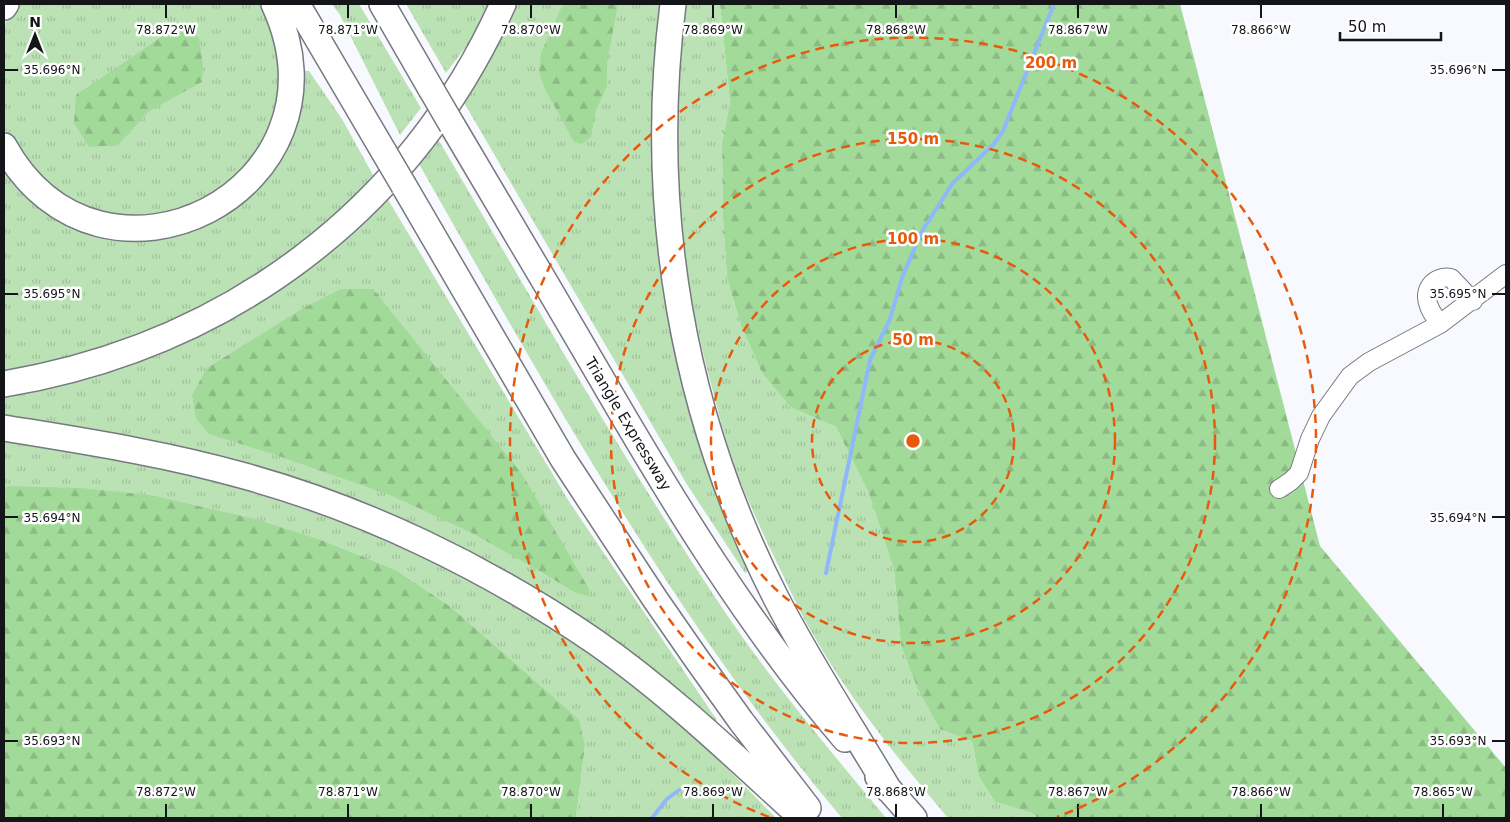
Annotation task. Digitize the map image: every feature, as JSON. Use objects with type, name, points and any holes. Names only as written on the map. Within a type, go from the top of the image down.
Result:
[{"type":"highway","points":[[4,146],[21,173],[47,198],[69,211],[94,222],[128,228],[155,227],[181,222],[213,209],[242,188],[260,168],[274,146],[286,113],[291,82],[290,58],[284,30],[274,4]]},
{"type":"highway","points":[[297,4],[563,459],[698,661],[816,818]]},
{"type":"highway","name":"Triangle Expressway","points":[[382,4],[636,437],[713,561],[803,688],[914,818]]},
{"type":"highway","points":[[4,384],[34,379],[106,360],[174,334],[243,299],[303,258],[360,209],[411,154],[456,92],[504,4]]},
{"type":"highway","points":[[673,4],[664,119],[666,196],[677,298],[690,366],[727,486],[760,564],[796,633],[889,790]]},
{"type":"highway","points":[[4,428],[118,447],[239,474],[344,510],[433,548],[515,592],[594,642],[671,700],[802,818]]},
{"type":"lane","points":[[1278,489],[1291,481],[1299,473],[1320,416],[1350,376],[1369,362],[1440,324],[1506,274]]},
{"type":"lane","points":[[1440,324],[1428,306],[1427,300],[1428,289],[1436,280],[1442,277],[1451,278],[1473,300]]},
{"type":"green space","points":[[15,4],[265,4],[281,52],[276,123],[237,182],[172,217],[109,218],[51,192],[11,145],[4,127],[4,26]]},
{"type":"green space","points":[[332,4],[359,4],[421,108],[400,135],[340,15]]},
{"type":"green space","points":[[406,4],[492,4],[482,26],[446,73]]},
{"type":"green space","points":[[516,4],[666,4],[661,244],[753,568],[745,573],[686,483],[463,101],[496,47]]},
{"type":"green space","points":[[563,4],[618,4],[607,63],[607,86],[596,110],[591,137],[582,144],[574,142],[545,89],[539,72],[541,53]]},
{"type":"green space","points":[[686,4],[720,4],[730,102],[722,143],[723,218],[727,278],[741,326],[762,373],[790,407],[836,427],[869,494],[894,570],[901,645],[972,741],[979,777],[995,802],[1032,813],[1037,818],[948,818],[877,730],[828,660],[800,612],[754,513],[736,470],[720,418],[702,347],[684,250],[679,201],[677,102]]},
{"type":"green space","points":[[720,4],[1180,4],[1320,546],[1506,768],[1506,818],[1037,818],[1032,813],[995,802],[979,777],[972,741],[940,729],[918,689],[901,645],[894,570],[869,494],[836,427],[790,407],[762,373],[741,326],[727,278],[723,218],[722,143],[730,102]]},
{"type":"green space","points":[[182,23],[199,38],[203,66],[202,82],[149,111],[118,145],[89,147],[74,123],[76,95]]},
{"type":"green space","points":[[299,71],[309,71],[342,119],[373,175],[344,208],[295,251],[240,288],[172,325],[116,346],[4,373],[4,164],[21,186],[50,211],[211,221],[243,199],[267,174]]},
{"type":"green space","points":[[438,139],[616,441],[729,618],[805,720],[886,818],[842,818],[781,742],[723,663],[668,583],[615,501],[565,418],[419,164]]},
{"type":"green space","points":[[387,198],[570,503],[717,720],[712,727],[417,531],[4,419],[4,395],[45,387],[123,365],[160,352],[232,318],[267,297],[325,256]]},
{"type":"green space","points":[[341,289],[373,289],[522,474],[589,589],[589,596],[576,593],[470,532],[390,495],[209,434],[196,418],[192,395],[207,368],[305,307]]},
{"type":"green space","points":[[4,437],[106,454],[275,494],[427,556],[545,619],[612,667],[673,717],[712,753],[776,818],[576,818],[585,747],[578,720],[451,607],[396,570],[327,542],[7,486],[4,488]]},
{"type":"green space","points":[[7,486],[80,488],[150,495],[255,519],[327,542],[396,570],[451,607],[579,720],[585,746],[576,818],[4,818],[4,488]]},
{"type":"waterway","points":[[826,573],[870,360],[890,319],[902,278],[921,233],[952,184],[993,145],[1003,131],[1054,4]]},
{"type":"waterway","points":[[652,818],[667,799],[679,790]]}]
